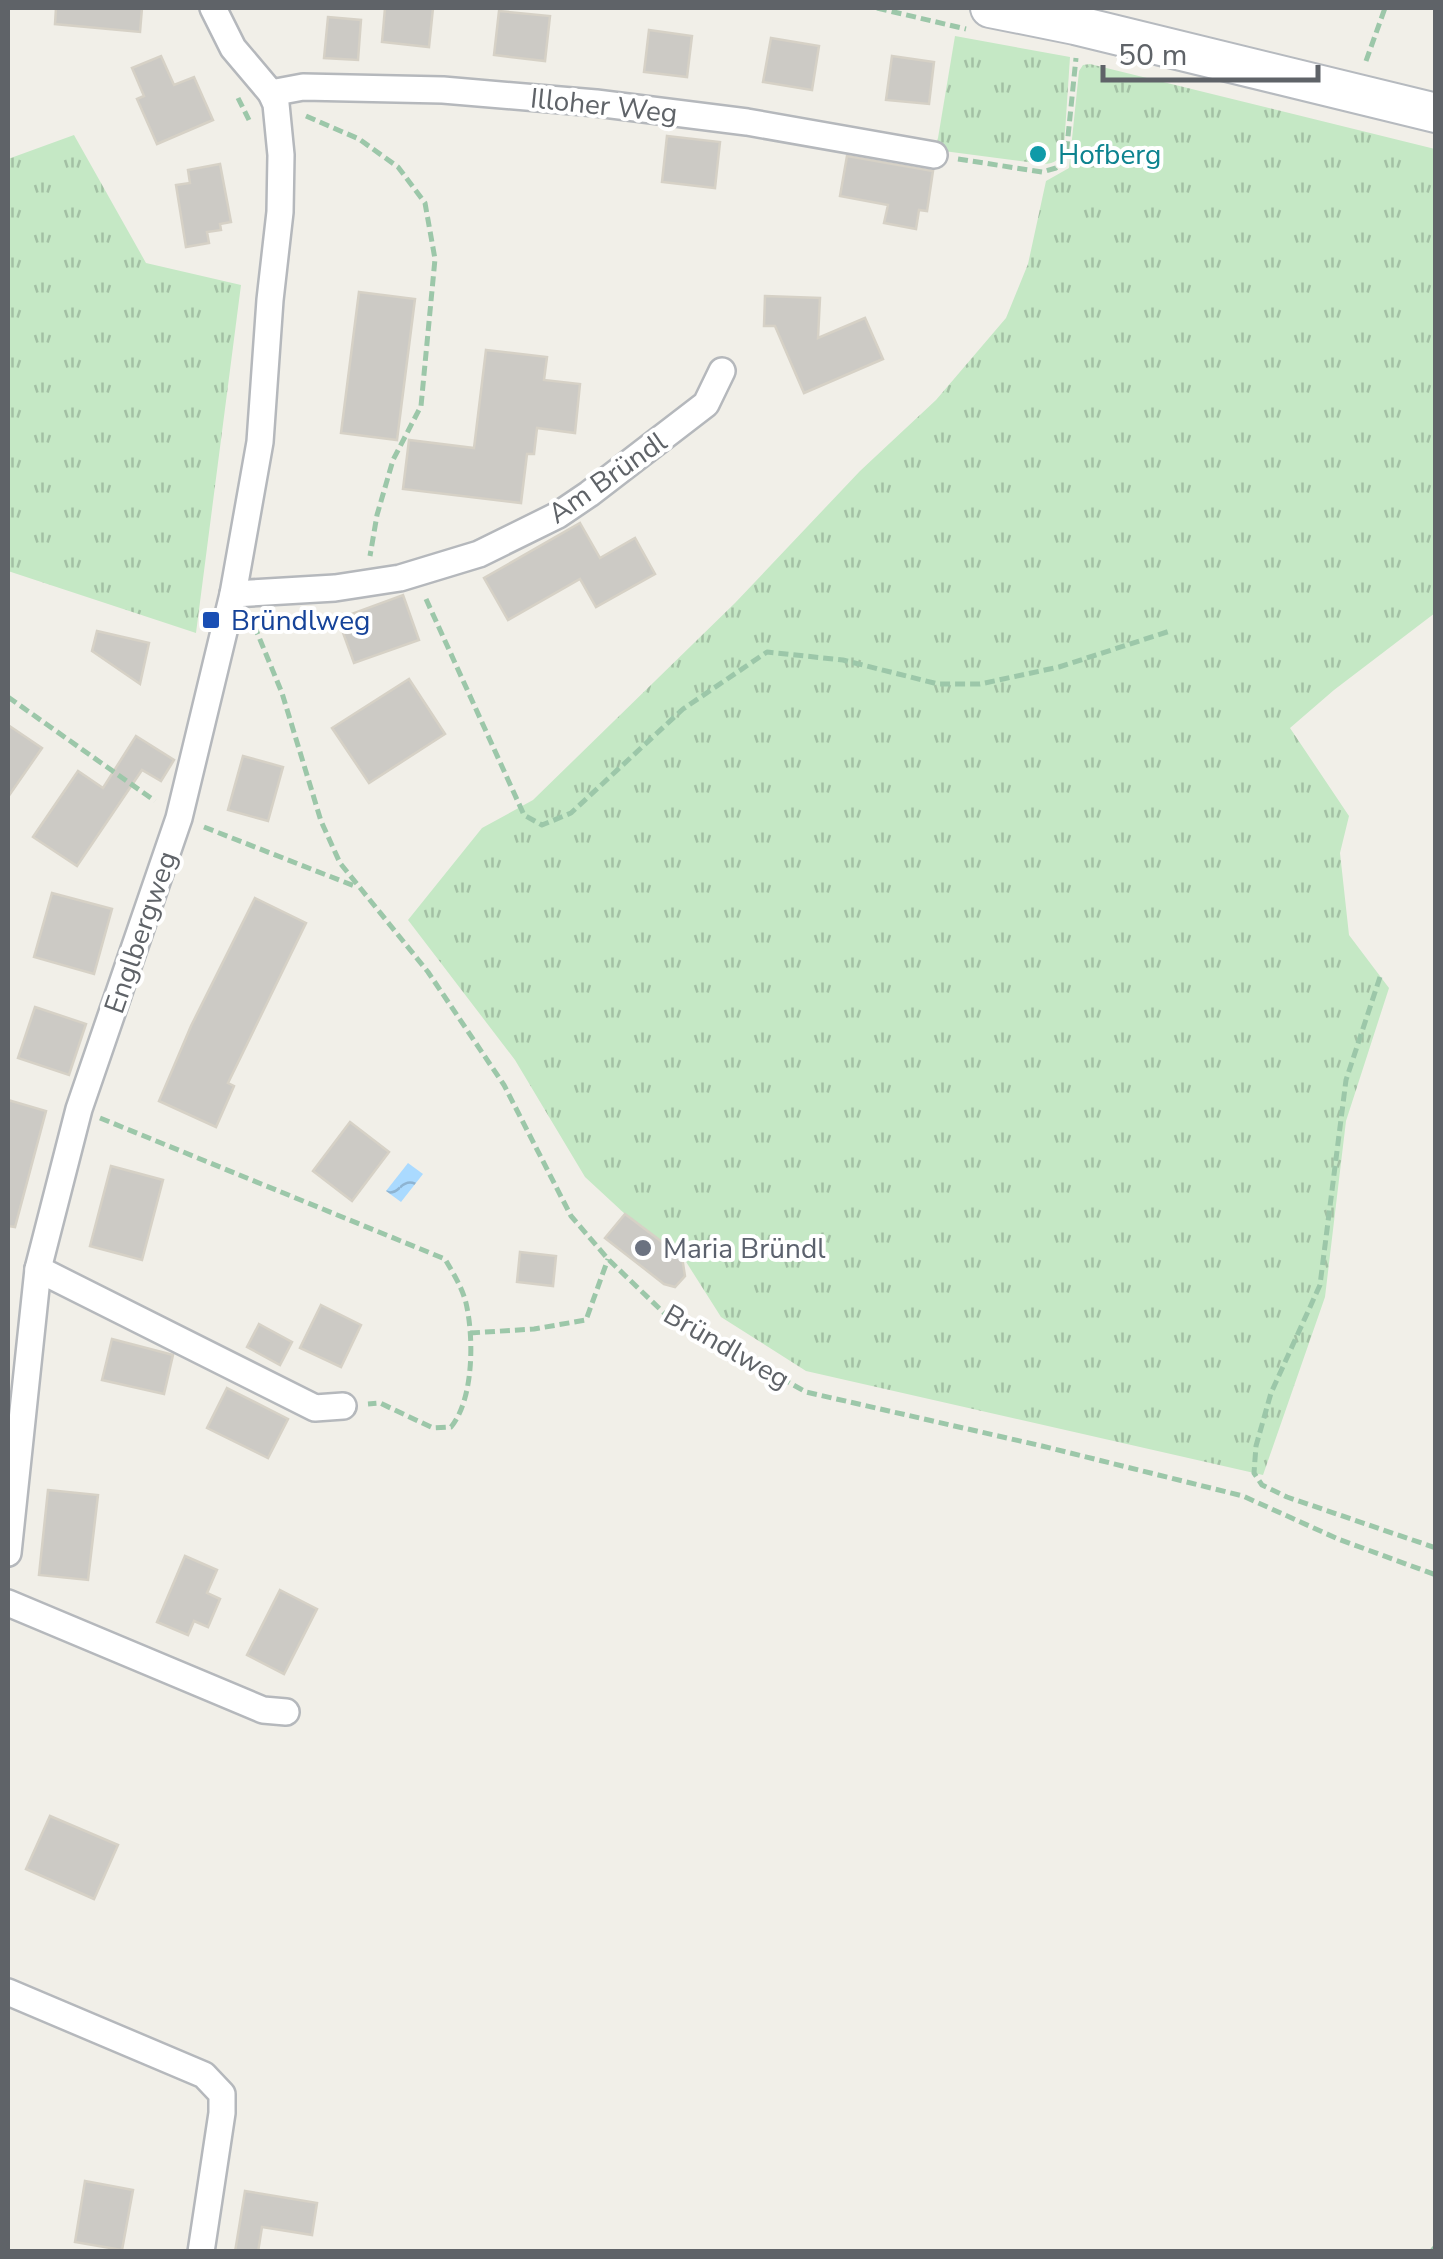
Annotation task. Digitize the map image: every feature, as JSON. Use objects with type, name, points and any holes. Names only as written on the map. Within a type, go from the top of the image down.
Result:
[{"type":"street","points":[[212,8],[233,48],[274,98],[282,155],[260,442],[234,594]]},
{"type":"street","points":[[990,8],[1075,25],[1436,114]]},
{"type":"street","name":"Illoher Weg","points":[[274,98],[303,86],[442,90],[596,103],[747,122],[934,155]]},
{"type":"street","name":"Am Bründl","points":[[234,594],[366,583],[478,554],[558,515],[706,404],[722,371]]},
{"type":"street","name":"Englbergweg","points":[[8,1554],[38,1269],[79,1109],[179,818],[234,594]]},
{"type":"street","points":[[38,1269],[315,1408],[343,1406]]},
{"type":"street","points":[[8,1603],[263,1710],[286,1712]]},
{"type":"street","points":[[8,1992],[204,2075],[222,2094],[202,2252]]},
{"type":"path","points":[[1354,95],[1385,8]]},
{"type":"path","points":[[934,155],[1042,172],[1056,168],[1066,156],[1070,133],[1075,25]]},
{"type":"path","points":[[233,86],[252,127]]},
{"type":"path","points":[[274,98],[359,140],[398,167],[425,203],[435,259],[421,406],[393,460],[377,514],[366,583]]},
{"type":"path","points":[[412,574],[435,616],[524,815],[542,825],[571,813],[682,708],[768,652],[844,660],[938,684],[980,684],[1059,667],[1170,631]]},
{"type":"path","name":"Bründlweg","points":[[234,594],[268,654],[321,821],[340,863],[428,972],[504,1084],[571,1216],[608,1259],[664,1313],[806,1392],[1243,1496],[1338,1539],[1436,1575]]},
{"type":"path","points":[[8,697],[179,818],[360,888]]},
{"type":"path","points":[[1380,976],[1346,1080],[1320,1285],[1271,1393],[1256,1446],[1254,1473],[1262,1485],[1287,1497],[1436,1548]]},
{"type":"path","points":[[79,1109],[445,1259],[466,1303],[470,1334],[467,1398],[452,1427],[433,1428],[380,1402],[343,1406]]},
{"type":"path","points":[[470,1334],[586,1320],[608,1259]]},
{"type":"green space","points":[[955,36],[1070,57],[1064,147],[1057,160],[1043,164],[936,150]]},
{"type":"green space","points":[[1090,64],[1435,149],[1435,613],[1290,728],[1349,816],[1340,853],[1349,935],[1389,988],[1346,1121],[1325,1297],[1263,1475],[806,1371],[721,1317],[683,1257],[625,1214],[585,1177],[515,1060],[408,920],[482,828],[533,800],[735,603],[860,471],[936,400],[1006,318],[1028,264],[1046,181],[1069,168],[1079,71]]},
{"type":"green space","points":[[74,135],[146,263],[241,285],[196,633],[8,571],[8,159]]},
{"type":"water","points":[[408,1163],[423,1174],[401,1202],[386,1191]]},
{"type":"building","points":[[56,8],[142,8],[140,32],[55,24]]},
{"type":"building","points":[[385,8],[433,8],[429,47],[382,42]]},
{"type":"building","points":[[499,11],[550,16],[545,61],[494,55]]},
{"type":"building","points":[[328,17],[361,20],[358,60],[324,58]]},
{"type":"building","points":[[649,30],[692,36],[687,77],[644,72]]},
{"type":"building","points":[[771,38],[819,46],[812,90],[763,82]]},
{"type":"building","points":[[161,56],[174,85],[194,77],[213,120],[157,144],[137,99],[144,96],[132,68]]},
{"type":"building","points":[[892,56],[934,62],[929,104],[886,100]]},
{"type":"building","points":[[667,136],[720,142],[715,188],[662,182]]},
{"type":"building","points":[[847,156],[933,171],[927,211],[919,210],[916,229],[884,223],[888,205],[840,196]]},
{"type":"building","points":[[220,164],[231,222],[220,224],[221,230],[207,232],[209,243],[186,247],[176,185],[190,183],[188,170]]},
{"type":"building","points":[[359,292],[415,299],[397,440],[341,433]]},
{"type":"building","points":[[765,296],[820,298],[818,338],[865,318],[883,359],[804,393],[775,326],[764,326]]},
{"type":"building","points":[[486,350],[547,357],[544,380],[580,384],[575,433],[537,428],[534,454],[527,454],[521,503],[403,489],[409,440],[474,448]]},
{"type":"building","points":[[580,523],[600,558],[635,538],[655,574],[596,607],[580,579],[508,620],[484,578]]},
{"type":"building","points":[[403,595],[419,640],[354,663],[338,619]]},
{"type":"building","points":[[97,631],[149,643],[140,684],[92,651]]},
{"type":"building","points":[[409,679],[445,734],[369,783],[332,728]]},
{"type":"building","points":[[8,725],[42,748],[8,797]]},
{"type":"building","points":[[136,736],[174,760],[161,781],[142,770],[77,866],[33,837],[78,771],[103,788]]},
{"type":"building","points":[[243,756],[283,767],[268,821],[228,810]]},
{"type":"building","points":[[52,893],[112,909],[94,974],[34,957]]},
{"type":"building","points":[[255,898],[306,923],[228,1083],[234,1086],[216,1127],[159,1101],[191,1026]]},
{"type":"building","points":[[35,1007],[86,1024],[69,1075],[18,1058]]},
{"type":"building","points":[[8,1100],[46,1111],[15,1227],[8,1226]]},
{"type":"building","points":[[350,1122],[389,1152],[352,1201],[313,1171]]},
{"type":"building","points":[[111,1166],[163,1180],[142,1260],[90,1246]]},
{"type":"building","name":"Maria Bründl","points":[[625,1214],[682,1257],[685,1276],[675,1287],[664,1284],[605,1238]]},
{"type":"building","points":[[520,1252],[556,1256],[553,1286],[517,1282]]},
{"type":"building","points":[[321,1305],[361,1325],[341,1367],[300,1348]]},
{"type":"building","points":[[259,1324],[292,1342],[280,1365],[247,1347]]},
{"type":"building","points":[[112,1339],[173,1355],[164,1394],[102,1380]]},
{"type":"building","points":[[227,1388],[288,1419],[268,1458],[207,1428]]},
{"type":"building","points":[[48,1490],[98,1495],[88,1580],[39,1575]]},
{"type":"building","points":[[185,1556],[217,1570],[207,1593],[220,1599],[208,1627],[194,1621],[188,1635],[157,1622]]},
{"type":"building","points":[[280,1590],[317,1609],[284,1674],[247,1655]]},
{"type":"building","points":[[50,1816],[118,1845],[94,1899],[26,1869]]},
{"type":"building","points":[[85,2181],[133,2190],[122,2250],[75,2242]]},
{"type":"building","points":[[245,2191],[317,2203],[312,2235],[262,2227],[258,2252],[235,2252]]},
{"type":"place","name":"Hofberg","points":[[1038,154]]},
{"type":"place","name":"Bründlweg","points":[[211,620]]},
{"type":"place","name":"Maria Bründl","points":[[643,1248]]}]
